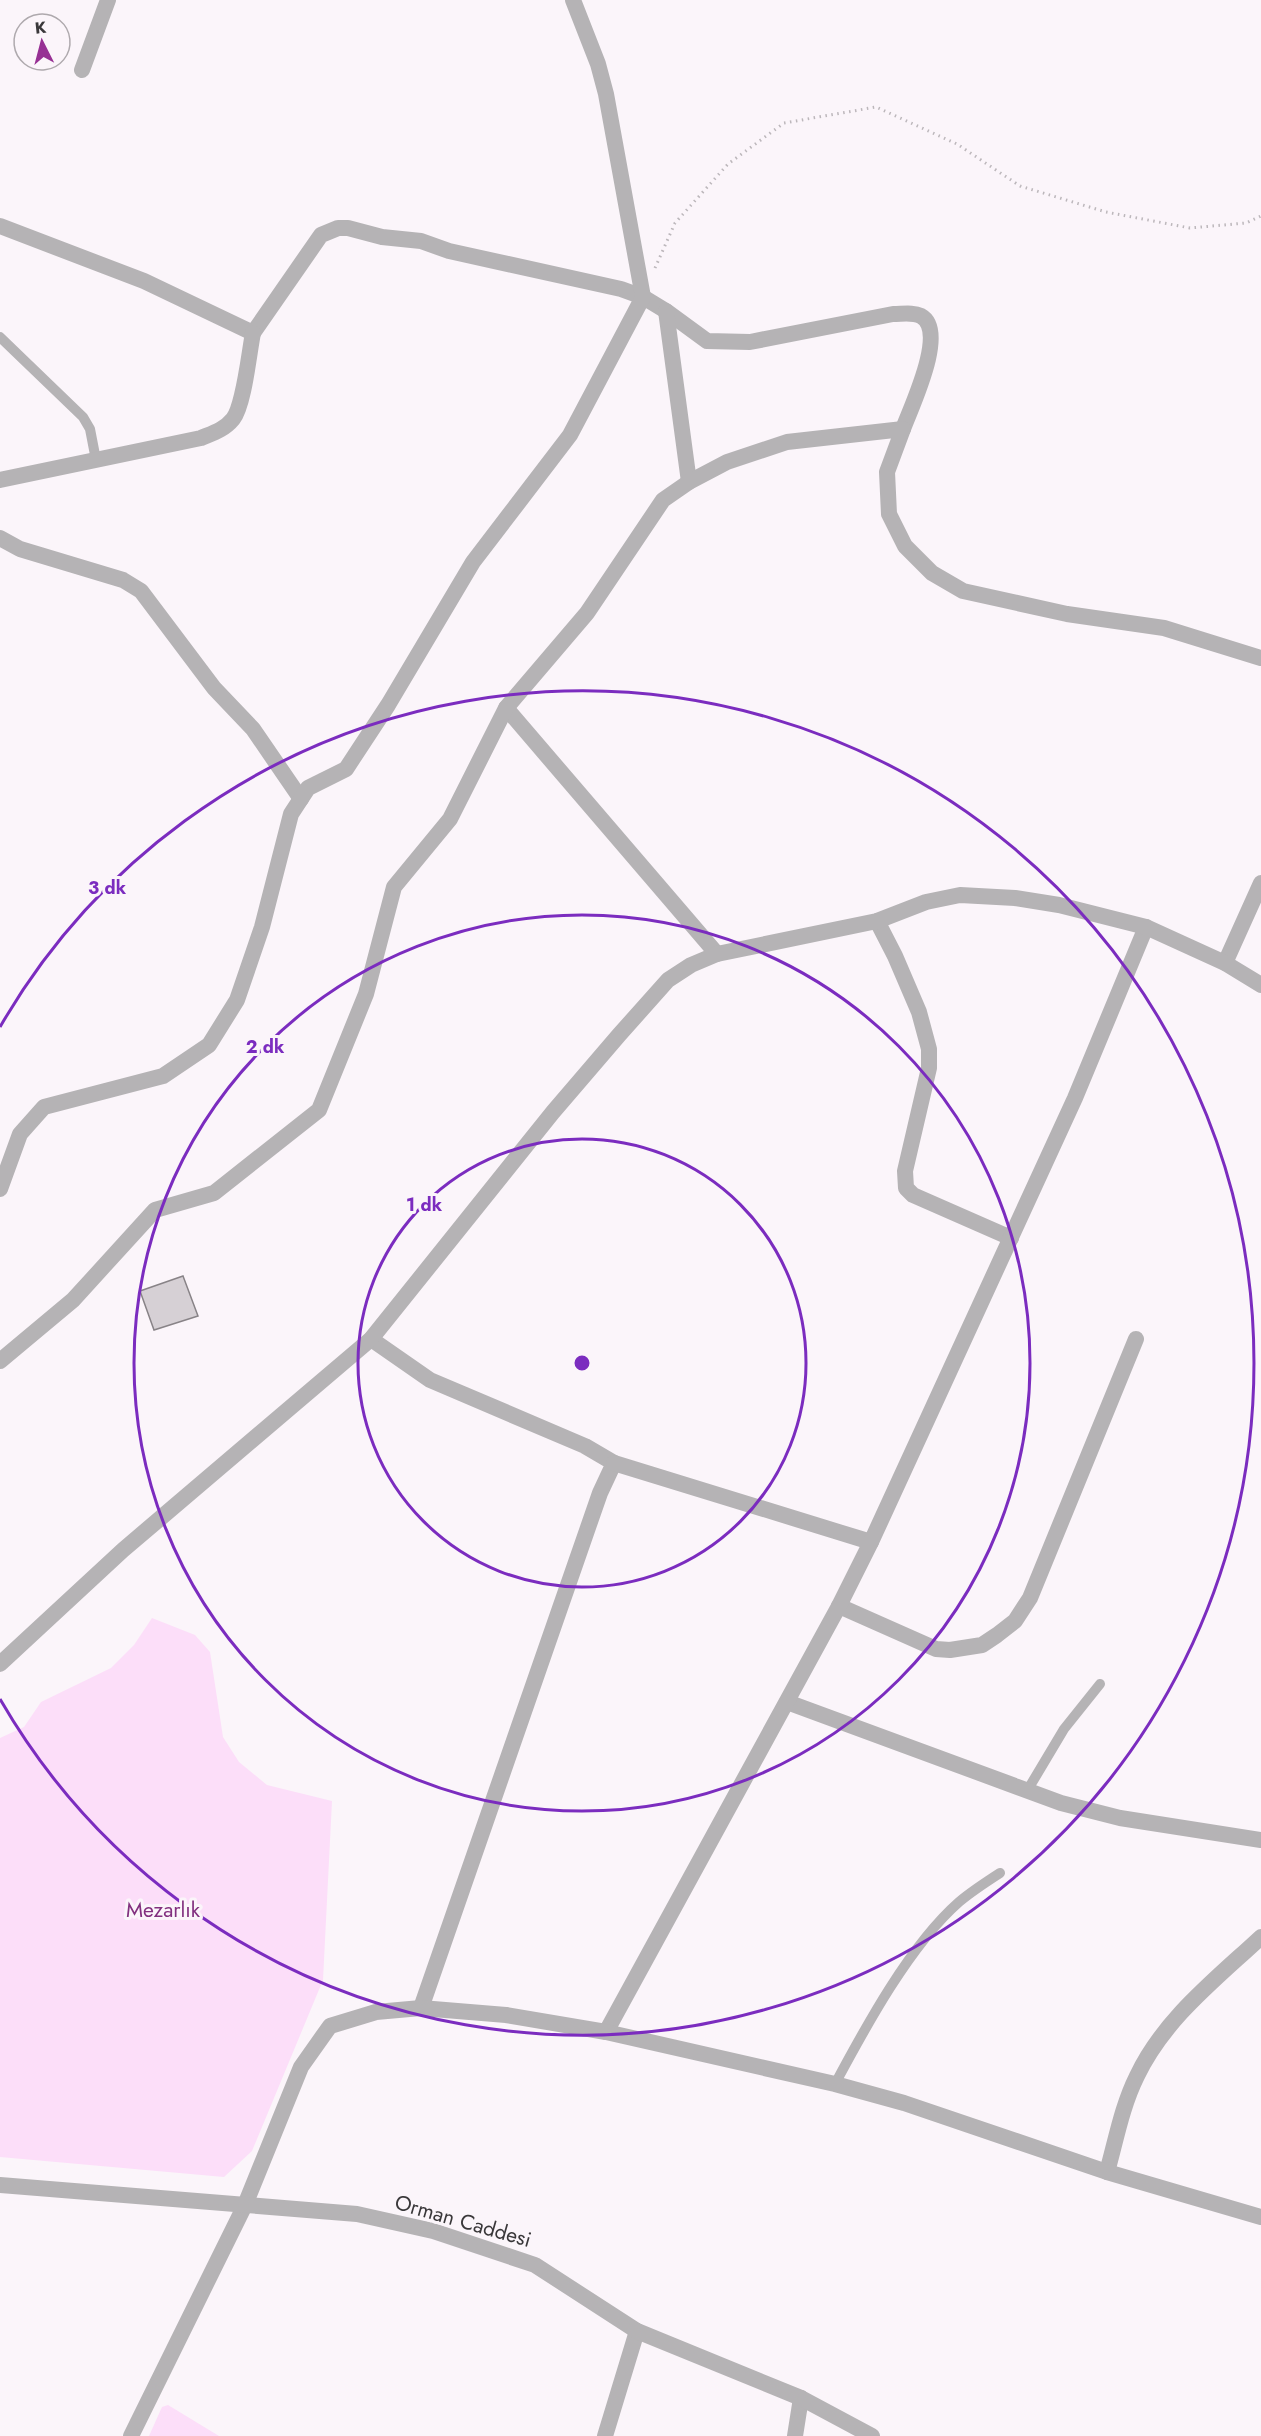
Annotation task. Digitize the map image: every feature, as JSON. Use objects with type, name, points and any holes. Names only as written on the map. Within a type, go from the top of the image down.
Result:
[{"type":"street","points":[[82,70],[108,0]]},
{"type":"street","points":[[0,1189],[20,1134],[44,1107],[163,1076],[210,1046],[237,1000],[262,927],[291,814],[308,788],[346,769],[388,705],[473,562],[570,435],[643,297],[606,94],[598,64],[573,0]]},
{"type":"street","points":[[0,226],[144,280],[253,333]]},
{"type":"street","points":[[0,480],[201,438],[219,431],[233,418],[240,402],[253,333],[321,235],[338,228],[348,228],[382,237],[421,241],[449,251],[621,289],[643,297],[707,341],[750,342],[893,314],[911,313],[922,317],[930,325],[932,338],[925,370],[887,472],[889,514],[905,546],[932,573],[963,591],[1067,614],[1164,628],[1261,658]]},
{"type":"street","points":[[666,311],[689,482]]},
{"type":"street","points":[[0,1361],[73,1300],[155,1210],[214,1193],[319,1110],[366,994],[394,887],[450,819],[506,708],[588,613],[663,500],[689,482],[727,462],[787,442],[903,429]]},
{"type":"street","points":[[0,538],[20,549],[123,580],[141,591],[214,688],[253,729],[301,799]]},
{"type":"street","points":[[506,708],[717,954]]},
{"type":"street","points":[[1225,963],[1261,883]]},
{"type":"street","points":[[0,1664],[123,1550],[371,1339],[546,1121],[668,980],[691,965],[717,954],[877,921],[926,902],[960,895],[1015,898],[1059,905],[1146,927],[1225,963],[1261,985]]},
{"type":"street","points":[[877,921],[896,956],[919,1012],[929,1049],[929,1068],[905,1171],[906,1188],[913,1195],[1011,1238]]},
{"type":"street","points":[[606,2031],[787,1702],[871,1542],[1075,1098],[1146,927]]},
{"type":"street","points":[[371,1339],[430,1380],[585,1446],[614,1463],[871,1542]]},
{"type":"street","points":[[839,1606],[936,1649],[965,1649],[982,1645],[1015,1621],[1030,1598],[1136,1339]]},
{"type":"street","points":[[421,2007],[600,1493],[614,1463]]},
{"type":"street","points":[[787,1702],[1061,1803],[1120,1818],[1261,1840]]},
{"type":"street","points":[[1107,2172],[1125,2106],[1136,2077],[1148,2057],[1176,2017],[1261,1936]]},
{"type":"street","points":[[131,2436],[245,2205],[301,2067],[330,2026],[376,2012],[421,2007],[506,2014],[606,2031],[835,2084],[904,2103],[1107,2172],[1261,2217]]},
{"type":"street","name":"Orman Caddesi","points":[[0,2185],[357,2214],[433,2231],[535,2265],[638,2331],[801,2398],[872,2436]]},
{"type":"street","points":[[605,2436],[638,2331]]},
{"type":"street","points":[[795,2436],[801,2398]]},
{"type":"lane","points":[[0,337],[83,417],[90,429],[96,460]]},
{"type":"lane","points":[[1027,1791],[1064,1729],[1100,1684]]},
{"type":"lane","points":[[835,2084],[884,1999],[935,1927],[959,1902],[1000,1873]]},
{"type":"path","points":[[643,297],[675,223],[728,164],[784,123],[876,107],[957,144],[1020,186],[1106,212],[1190,228],[1246,223],[1261,216]]},
{"type":"green space","name":"Mezarlık","points":[[152,1618],[195,1635],[210,1652],[223,1737],[239,1762],[267,1785],[332,1801],[323,1980],[252,2151],[224,2177],[0,2157],[0,1738],[24,1727],[41,1702],[111,1668],[134,1645]]},
{"type":"green space","points":[[168,2405],[219,2436],[149,2436],[162,2407]]},
{"type":"building","points":[[183,1276],[198,1316],[154,1330],[140,1291]]}]
